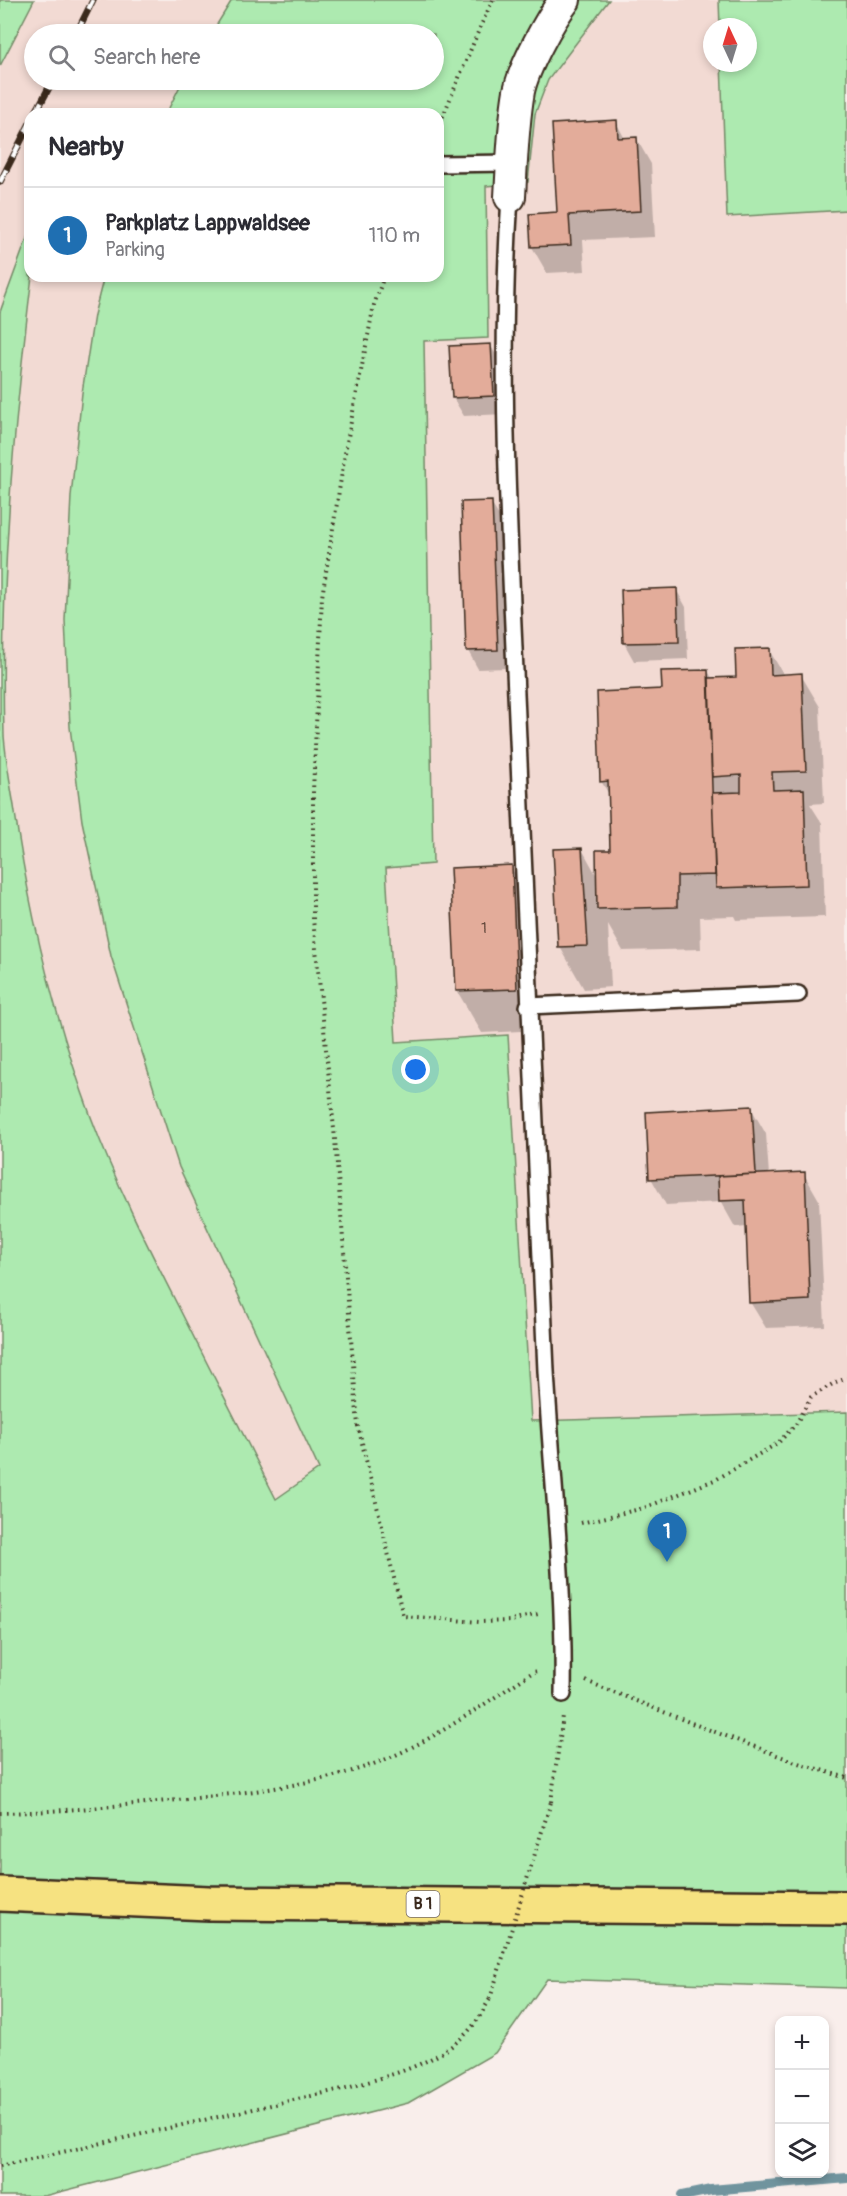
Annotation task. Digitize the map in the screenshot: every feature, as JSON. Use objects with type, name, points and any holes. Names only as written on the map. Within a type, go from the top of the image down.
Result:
[{"type":"main road","name":"B 1","points":[[0,1894],[209,1902],[847,1908]]},
{"type":"street","points":[[510,197],[520,88],[537,46],[565,0]]},
{"type":"lane","points":[[444,164],[512,163]]},
{"type":"lane","points":[[510,197],[505,277],[507,462],[528,1006],[547,1377],[562,1608],[563,1694]]},
{"type":"lane","points":[[528,1006],[798,994]]},
{"type":"path","points":[[444,114],[481,25],[494,0]]},
{"type":"path","points":[[382,282],[374,305],[346,447],[322,597],[313,791],[313,919],[335,1139],[357,1426],[403,1616],[479,1622],[511,1620],[562,1608]]},
{"type":"path","points":[[557,1529],[644,1508],[717,1479],[778,1443],[796,1424],[811,1397],[847,1378]]},
{"type":"path","points":[[0,1813],[56,1812],[228,1795],[313,1780],[370,1765],[413,1746],[458,1721],[532,1672],[564,1670],[597,1687],[689,1723],[801,1764],[847,1778]]},
{"type":"path","points":[[0,2166],[351,2087],[402,2071],[436,2057],[457,2043],[473,2026],[490,1999],[550,1802],[563,1718],[563,1694]]},
{"type":"shaded area","points":[[34,0],[232,0],[217,24],[24,24],[24,90],[178,90],[169,108],[24,108],[24,246],[0,312],[0,66]]},
{"type":"shaded area","points":[[609,0],[719,0],[720,18],[703,18],[703,72],[721,72],[727,217],[847,210],[847,1412],[531,1421],[508,1035],[396,1042],[386,868],[433,864],[423,341],[488,338],[486,186],[528,182],[535,114],[548,80]]},
{"type":"shaded area","points":[[31,282],[102,282],[94,315],[82,393],[71,497],[65,620],[70,727],[82,821],[111,956],[218,1253],[319,1469],[276,1499],[140,1232],[92,1119],[68,1048],[37,940],[17,830],[4,737],[0,644],[0,566],[12,440]]},
{"type":"green space","points":[[0,0],[34,0],[0,66]]},
{"type":"green space","points":[[232,0],[609,0],[548,80],[535,114],[528,182],[486,186],[488,338],[424,341],[433,864],[386,868],[396,1042],[508,1035],[531,1421],[847,1412],[847,1988],[547,1979],[495,2053],[408,2103],[44,2196],[0,2196],[0,312],[24,246],[24,282],[31,282],[9,506],[4,621],[4,736],[20,846],[44,964],[65,1041],[110,1165],[131,1212],[276,1499],[319,1469],[179,1167],[111,956],[82,821],[70,727],[65,620],[71,496],[82,393],[94,315],[102,282],[444,282],[444,108],[169,108],[178,90],[444,90],[444,24],[217,24]]},
{"type":"green space","points":[[719,0],[847,0],[847,210],[727,217],[721,72],[757,72],[757,18],[720,18]]},
{"type":"building","points":[[617,120],[618,138],[637,137],[641,211],[569,215],[571,245],[531,247],[529,214],[557,212],[552,124]]},
{"type":"building","points":[[491,344],[494,396],[452,398],[449,346]]},
{"type":"building","points":[[492,501],[498,650],[466,651],[461,502]]},
{"type":"building","points":[[677,588],[679,642],[623,643],[621,590]]},
{"type":"building","points":[[770,648],[771,675],[802,673],[806,771],[772,772],[773,790],[804,789],[807,885],[716,888],[712,793],[741,792],[741,775],[712,777],[709,678],[736,677],[735,649]]},
{"type":"building","points":[[708,670],[715,875],[677,876],[677,907],[597,909],[596,850],[610,850],[608,781],[600,782],[597,692],[662,689],[661,671]]},
{"type":"building","points":[[582,848],[588,946],[558,947],[553,849]]},
{"type":"building","points":[[512,865],[517,989],[456,991],[450,868]]},
{"type":"building","points":[[752,1106],[756,1174],[649,1179],[646,1112]]},
{"type":"building","points":[[805,1172],[810,1300],[749,1303],[745,1200],[719,1201],[718,1176]]},
{"type":"waterway","points":[[682,2196],[711,2190],[847,2178]]},
{"type":"railway","points":[[81,24],[93,0]]},
{"type":"railway","points":[[38,108],[48,90]]},
{"type":"railway","points":[[0,182],[24,135]]},
{"type":"place","name":"Parkplatz Lappwaldsee","points":[[667,1562]]}]
